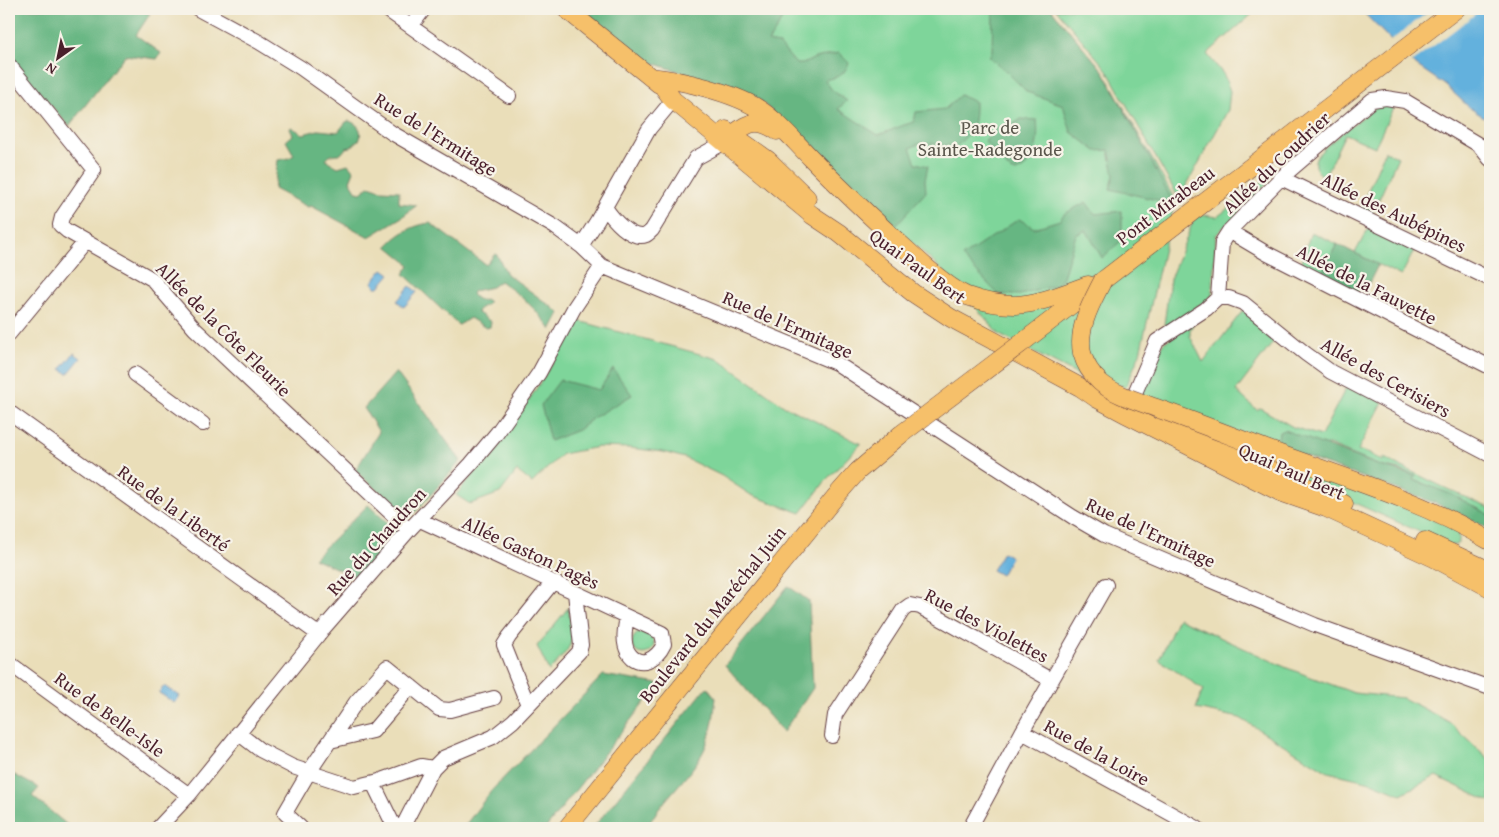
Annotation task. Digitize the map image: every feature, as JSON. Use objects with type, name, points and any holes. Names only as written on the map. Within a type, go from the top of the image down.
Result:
[{"type":"main road","name":"Quai Paul Bert","points":[[566,9],[650,77],[668,94],[729,138],[764,157],[799,188],[839,233],[913,293],[945,314],[1080,387],[1096,398],[1180,428],[1490,571]]},
{"type":"main road","name":"Pont Mirabeau","points":[[900,436],[1456,9]]},
{"type":"main road","points":[[650,77],[692,85],[747,102],[770,117],[867,214],[923,265],[965,295],[990,302],[1015,305],[1047,299],[1103,280]]},
{"type":"main road","points":[[729,138],[748,124],[764,123],[775,129],[810,158]]},
{"type":"main road","points":[[1103,280],[1088,312],[1082,331],[1082,352],[1088,368],[1100,382],[1111,390],[1146,404],[1405,500],[1483,536],[1477,541],[1475,550],[1466,560],[1460,563],[1434,558]]},
{"type":"main road","name":"Quai Paul Bert","points":[[1127,410],[1280,492],[1326,508],[1434,558],[1490,588]]},
{"type":"main road","name":"Boulevard du Maréchal Juin","points":[[567,828],[836,496],[858,471],[900,436]]},
{"type":"street","name":"Rue de l'Ermitage","points":[[198,9],[259,42],[300,68],[392,133],[555,227],[581,246],[602,266],[836,362],[1073,517],[1104,535],[1315,625],[1490,688]]},
{"type":"street","points":[[386,9],[509,96]]},
{"type":"street","points":[[411,26],[424,9]]},
{"type":"street","name":"Allée de la Côte Fleurie","points":[[9,65],[94,170],[62,217],[60,225],[85,242],[152,279],[195,329],[409,530]]},
{"type":"street","points":[[581,246],[605,208],[668,94]]},
{"type":"street","name":"Allée du Coudrier","points":[[1218,298],[1222,242],[1229,231],[1281,178],[1372,100],[1386,98],[1405,101],[1479,146],[1490,159]]},
{"type":"street","points":[[605,208],[613,220],[628,231],[636,236],[645,236],[652,230],[696,158],[729,138]]},
{"type":"street","name":"Allée des Aubépines","points":[[1281,178],[1490,279]]},
{"type":"street","name":"Allée de la Fauvette","points":[[1229,231],[1266,253],[1490,367]]},
{"type":"street","points":[[9,334],[85,242]]},
{"type":"street","name":"Rue du Chaudron","points":[[158,828],[189,795],[318,634],[497,433],[539,373],[574,308],[602,266]]},
{"type":"street","points":[[1127,410],[1156,341],[1206,309],[1218,298]]},
{"type":"street","name":"Allée des Cerisiers","points":[[1218,298],[1229,298],[1243,303],[1331,372],[1490,455]]},
{"type":"street","points":[[135,374],[203,424]]},
{"type":"street","name":"Rue de la Liberté","points":[[9,412],[318,634]]},
{"type":"street","name":"Allée Gaston Pagès","points":[[420,520],[627,617]]},
{"type":"street","points":[[528,705],[504,645],[553,582]]},
{"type":"street","name":"Rue de la Loire","points":[[1106,585],[1022,732],[1197,828]]},
{"type":"street","points":[[402,828],[433,768],[444,758],[493,737],[513,721],[579,652],[581,645],[575,592]]},
{"type":"street","name":"Rue des Violettes","points":[[832,736],[834,715],[902,610],[910,605],[920,607],[1051,680]]},
{"type":"street","name":"Rue de Belle-Isle","points":[[9,663],[189,795]]},
{"type":"street","points":[[301,828],[285,813],[309,772],[356,702],[387,667],[439,709],[450,710],[494,698]]},
{"type":"street","points":[[330,741],[373,731],[411,686]]},
{"type":"street","points":[[970,828],[1022,732]]},
{"type":"street","points":[[238,733],[260,750],[292,767],[354,787],[373,783],[421,766],[433,768]]},
{"type":"street","points":[[373,783],[395,828]]},
{"type":"green space","points":[[20,9],[140,9],[150,14],[136,35],[161,53],[157,59],[125,55],[69,126],[11,61],[9,63],[9,16]]},
{"type":"green space","name":"Parc de Sainte-Radegonde","points":[[582,9],[1051,9],[1104,72],[1175,200],[1140,353],[1126,387],[1080,376],[1000,335],[949,277],[755,96],[644,60]]},
{"type":"green space","points":[[582,9],[782,9],[784,14],[768,42],[779,44],[796,64],[803,64],[815,58],[839,53],[849,63],[847,68],[840,76],[825,80],[832,90],[847,101],[838,109],[878,135],[914,122],[916,112],[945,109],[960,95],[975,102],[974,122],[967,136],[957,146],[921,143],[910,148],[916,163],[928,166],[925,180],[926,192],[895,226],[755,96],[644,60]]},
{"type":"green space","points":[[993,9],[1051,9],[1104,72],[1174,204],[1110,189],[1114,175],[1109,150],[1096,151],[1071,132],[1063,105],[1027,92],[989,57],[992,51]]},
{"type":"green space","points":[[1056,9],[1258,9],[1207,54],[1224,75],[1230,91],[1228,110],[1179,199],[1107,70]]},
{"type":"green space","points":[[1383,104],[1393,108],[1375,147],[1345,134],[1324,177],[1315,167],[1316,158],[1320,153],[1355,123]]},
{"type":"green space","points":[[1021,119],[1037,120],[1038,135],[1032,157],[1023,168],[1016,172],[1010,170],[985,142],[995,130],[1011,125]]},
{"type":"green space","points":[[349,121],[359,127],[360,139],[351,147],[346,148],[341,154],[332,155],[326,160],[338,167],[348,164],[354,171],[350,181],[357,192],[361,193],[369,186],[381,190],[399,191],[399,203],[417,205],[402,217],[369,237],[311,206],[308,207],[274,189],[278,160],[294,155],[286,141],[293,135],[291,127],[303,134],[318,130],[338,132]]},
{"type":"green space","points":[[1385,151],[1398,157],[1371,217],[1359,211]]},
{"type":"green space","points":[[1267,178],[1270,181],[1216,235],[1212,296],[1168,328],[1164,325],[1170,279],[1196,214],[1217,217]]},
{"type":"green space","points":[[1086,202],[1095,214],[1122,211],[1122,240],[1102,258],[1086,230],[1076,235],[1063,277],[1057,285],[1020,295],[998,294],[962,257],[1019,219],[1034,228],[1060,220],[1064,214]]},
{"type":"green space","points":[[430,223],[486,265],[495,254],[497,255],[507,274],[560,313],[551,330],[528,303],[500,281],[492,287],[474,291],[472,294],[477,299],[489,302],[477,312],[491,322],[490,327],[486,328],[470,318],[459,325],[457,324],[404,274],[410,265],[387,246],[406,231]]},
{"type":"green space","points":[[1370,225],[1415,249],[1401,276],[1355,253]]},
{"type":"green space","points":[[1311,232],[1337,244],[1321,275],[1300,265]]},
{"type":"green space","points":[[1337,244],[1378,265],[1364,293],[1367,286],[1362,284],[1357,294],[1321,275]]},
{"type":"green space","points":[[1244,309],[1278,336],[1236,391],[1257,410],[1260,408],[1293,427],[1321,436],[1348,384],[1383,402],[1358,450],[1383,461],[1384,458],[1489,508],[1490,506],[1490,515],[1453,496],[1414,480],[1416,476],[1380,466],[1329,445],[1283,449],[1139,396],[1163,343],[1194,322],[1190,330],[1190,336],[1203,362]]},
{"type":"green space","points":[[579,321],[718,359],[785,406],[861,444],[827,479],[801,513],[751,495],[722,476],[685,458],[663,452],[630,448],[598,447],[562,454],[532,483],[517,471],[500,493],[470,504],[456,495],[510,430]]},
{"type":"green space","points":[[613,369],[632,395],[593,418],[578,430],[550,441],[541,405],[560,380],[599,390]]},
{"type":"green space","points":[[396,372],[461,461],[410,518],[355,471],[379,432],[364,408]]},
{"type":"green space","points":[[1284,430],[1380,466],[1416,476],[1414,480],[1453,495],[1490,515],[1490,530],[1435,503],[1283,449],[1278,439],[1279,432]]},
{"type":"green space","points":[[1281,461],[1454,527],[1459,534],[1459,541],[1456,545],[1449,545],[1303,480],[1270,463]]},
{"type":"green space","points":[[368,505],[399,533],[359,579],[314,558]]},
{"type":"green space","points":[[788,586],[809,601],[813,688],[783,732],[725,665]]},
{"type":"green space","points":[[568,608],[572,637],[564,655],[549,671],[537,646]]},
{"type":"green space","points":[[1178,618],[1287,668],[1354,693],[1403,698],[1449,722],[1490,760],[1490,802],[1436,776],[1401,794],[1371,782],[1328,772],[1240,718],[1196,709],[1203,689],[1159,660]]},
{"type":"green space","points":[[643,632],[651,635],[654,643],[651,651],[643,654],[635,651],[632,643],[635,635]]},
{"type":"green space","points":[[603,675],[659,684],[546,828],[463,828],[492,790]]},
{"type":"green space","points":[[707,687],[716,698],[708,740],[697,763],[661,806],[647,828],[593,828]]},
{"type":"green space","points":[[9,772],[39,788],[32,796],[71,828],[9,828]]},
{"type":"water","points":[[1360,9],[1490,9],[1490,121],[1470,108],[1445,85],[1413,63]]},
{"type":"water","points":[[383,269],[390,274],[379,287],[375,287],[372,282]]},
{"type":"water","points":[[410,286],[417,292],[404,307],[397,301]]},
{"type":"water","points":[[74,353],[81,358],[68,374],[61,369]]},
{"type":"water","points":[[1003,552],[1011,557],[1001,575],[992,570]]},
{"type":"water","points":[[164,686],[180,696],[175,703],[159,693]]},
{"type":"pier","points":[[1432,9],[1482,9],[1410,64],[1389,42]]}]
